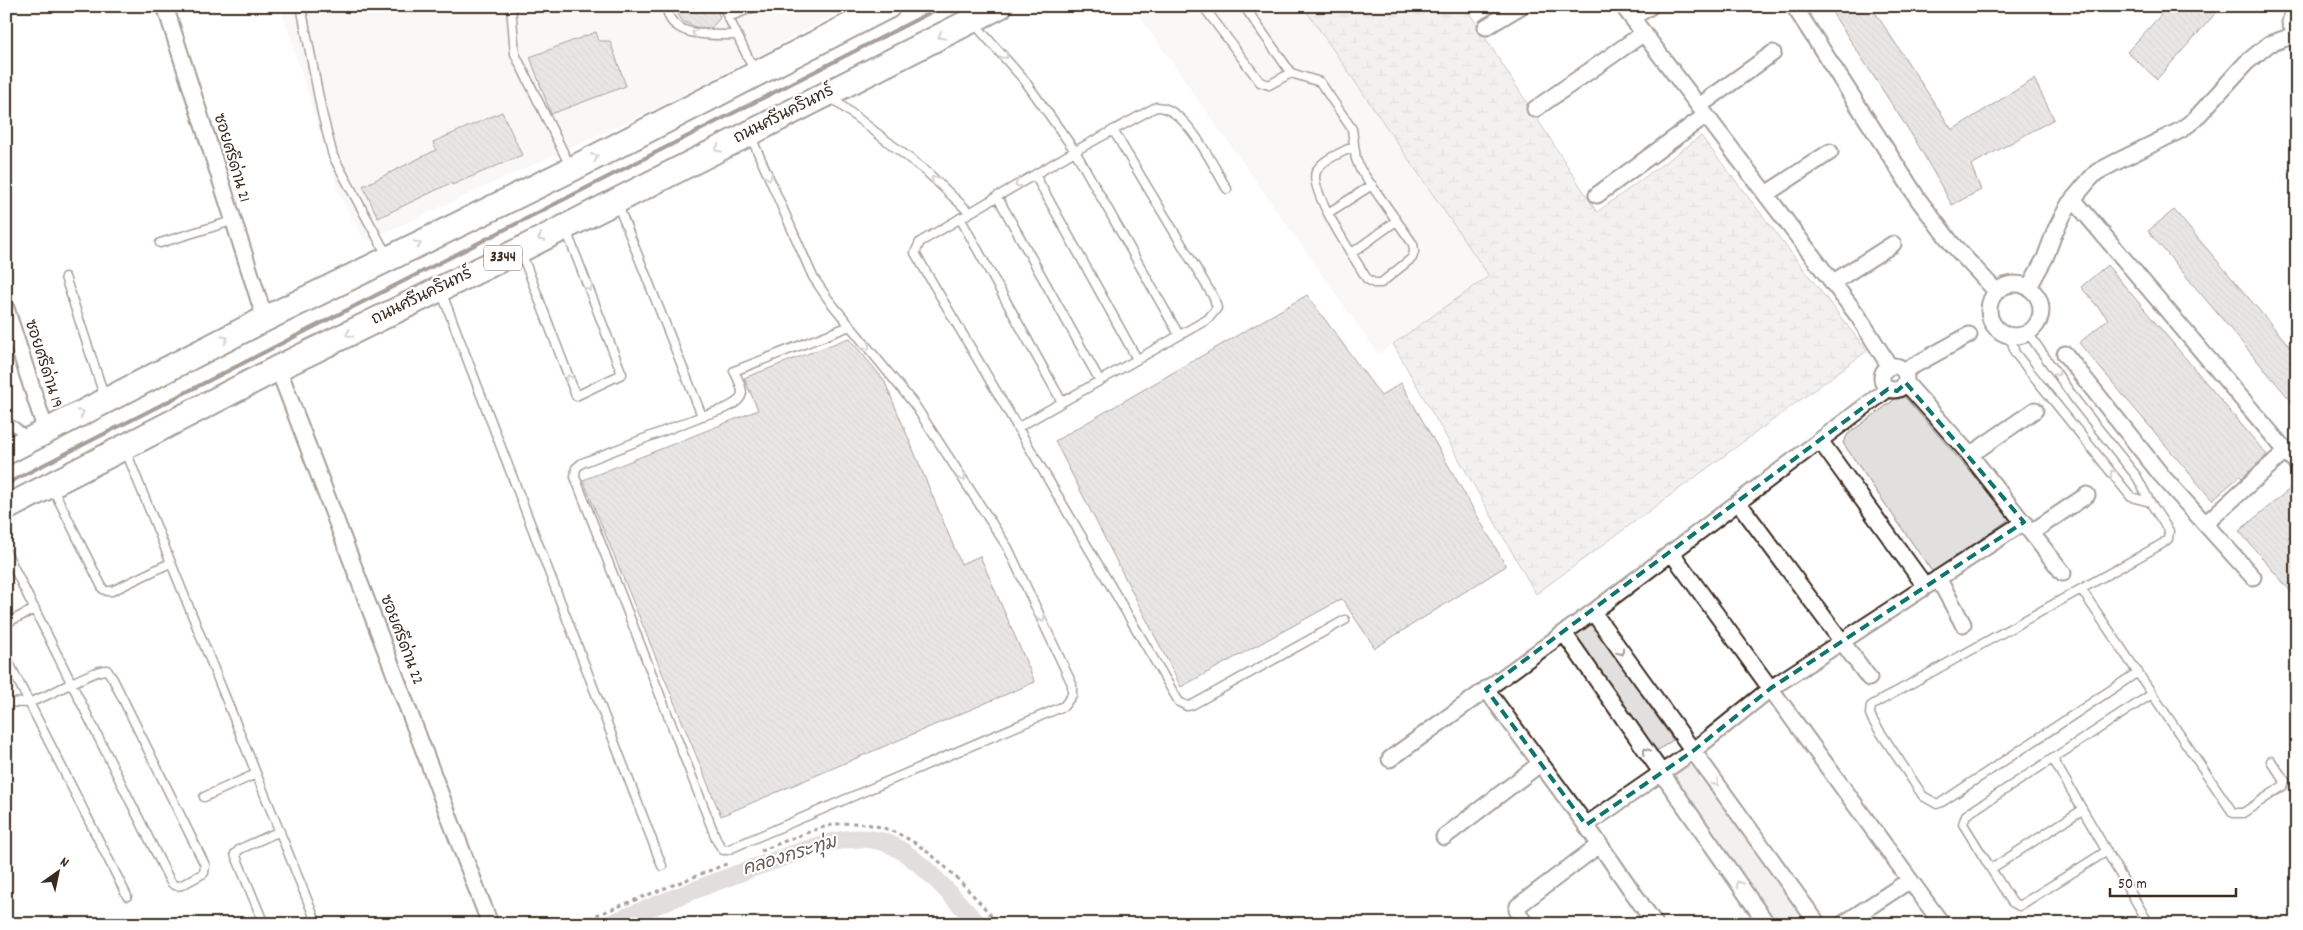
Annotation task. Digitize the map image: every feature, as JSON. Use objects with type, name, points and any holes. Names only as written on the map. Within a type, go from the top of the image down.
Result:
[{"type":"main road","points":[[6,452],[265,319],[572,169],[756,74],[855,12],[888,6]]},
{"type":"main road","name":"ถนนศรีนครินทร์","points":[[6,508],[278,368],[520,250],[1000,6]]},
{"type":"street","name":"ซอยศรีด่าน 21","points":[[165,6],[232,221],[265,319]]},
{"type":"street","points":[[1486,27],[1521,6]]},
{"type":"street","points":[[1651,6],[1628,12],[1900,374],[1970,455],[2063,573]]},
{"type":"street","points":[[1794,6],[1918,199],[1952,244],[1996,291]]},
{"type":"street","points":[[2029,287],[2073,198],[2098,172],[2181,130],[2195,119],[2246,63],[2269,44],[2296,36],[2290,17],[2294,6]]},
{"type":"street","points":[[1534,109],[1644,33]]},
{"type":"street","points":[[1597,195],[1773,53]]},
{"type":"street","points":[[1766,194],[1830,152]]},
{"type":"street","points":[[2073,198],[2297,464]]},
{"type":"street","points":[[1832,283],[1893,244]]},
{"type":"street","points":[[2012,284],[2029,287],[2039,299],[2042,315],[2039,322],[2028,333],[2020,336],[2004,334],[1996,329],[1989,314],[1989,306],[1996,291],[2012,284]]},
{"type":"street","name":"ซอยศรีด่าน 19","points":[[6,308],[38,436]]},
{"type":"street","points":[[1900,374],[1897,391],[1888,389],[1883,384],[1882,376],[1900,374],[1968,335]]},
{"type":"street","points":[[2065,354],[2162,476],[2253,577]]},
{"type":"street","name":"ซอยศรีด่าน 22","points":[[278,368],[490,924]]},
{"type":"street","points":[[1390,759],[1593,612],[1738,502],[1821,442],[1888,389]]},
{"type":"street","points":[[1970,455],[2035,410]]},
{"type":"street","points":[[1821,442],[1925,586]]},
{"type":"street","points":[[2205,524],[2286,451]]},
{"type":"street","points":[[1586,825],[1693,751],[1771,688],[1925,586],[2087,495]]},
{"type":"street","points":[[1738,502],[1869,678]]},
{"type":"street","points":[[1671,552],[1942,924]]},
{"type":"street","points":[[1938,578],[1963,624]]},
{"type":"street","points":[[1593,612],[1818,924]]},
{"type":"street","points":[[1564,633],[1767,924]]},
{"type":"street","points":[[1486,689],[1586,825],[1655,924]]},
{"type":"street","points":[[1444,837],[1541,763]]},
{"type":"street","points":[[1525,924],[1517,910],[1518,906],[1599,845]]},
{"type":"street","points":[[1843,924],[1910,880]]},
{"type":"lane","points":[[301,6],[332,156],[389,258]]},
{"type":"lane","points":[[511,6],[515,54],[572,169]]},
{"type":"lane","points":[[668,6],[670,16],[677,26],[688,31],[707,35],[737,35]]},
{"type":"lane","points":[[723,6],[756,74]]},
{"type":"lane","points":[[728,17],[757,6]]},
{"type":"lane","points":[[1203,6],[1260,82],[1269,85],[1291,73]]},
{"type":"lane","points":[[1244,6],[1291,73],[1320,82],[1352,129],[1360,169],[1413,244],[1414,252],[1412,258],[1381,283],[1374,283],[1368,279],[1328,213],[1315,182],[1316,171],[1321,164],[1354,146]]},
{"type":"lane","points":[[972,20],[1025,80],[1075,151],[1179,335]]},
{"type":"lane","points":[[825,94],[927,172],[969,212]]},
{"type":"lane","points":[[1227,189],[1190,129],[1174,112],[1156,107],[969,212],[920,242],[915,253],[1176,699],[1183,705],[1192,705],[1345,620]]},
{"type":"lane","points":[[1017,428],[1213,315],[1217,304],[1113,130]]},
{"type":"lane","points":[[750,133],[813,277],[850,326],[914,404],[1008,548],[1072,684],[1072,695],[1064,706],[731,849],[723,850],[714,832],[574,471],[582,463],[734,404],[739,399],[742,390],[734,370],[850,326]]},
{"type":"lane","points":[[1035,174],[1138,359]]},
{"type":"lane","points":[[1328,213],[1372,185]]},
{"type":"lane","points":[[997,196],[1100,381]]},
{"type":"lane","points":[[616,201],[702,416]]},
{"type":"lane","points":[[960,218],[1062,402]]},
{"type":"lane","points":[[160,243],[232,221]]},
{"type":"lane","points":[[1352,253],[1396,221]]},
{"type":"lane","points":[[520,250],[576,396],[622,374],[565,226]]},
{"type":"lane","points":[[65,276],[106,400]]},
{"type":"lane","points":[[440,289],[662,866]]},
{"type":"lane","points":[[2028,333],[2077,402],[2137,477],[2150,502],[2169,531],[2165,541],[1876,703],[1870,710],[1873,721],[1923,796],[1937,804],[2138,672]]},
{"type":"lane","points":[[2004,334],[2012,342],[2015,353],[2131,497],[2150,502]]},
{"type":"lane","points":[[6,423],[38,436]]},
{"type":"lane","points":[[124,448],[317,924]]},
{"type":"lane","points":[[52,485],[103,589],[112,590],[170,563]]},
{"type":"lane","points":[[6,552],[35,609],[72,684],[172,884],[178,886],[202,875],[206,870],[205,865],[107,670],[99,671],[72,684],[29,702],[6,702]]},
{"type":"lane","points":[[2081,589],[2233,813],[2243,813],[2283,786],[2285,782],[2272,761]]},
{"type":"lane","points":[[6,623],[35,609]]},
{"type":"lane","points":[[6,657],[127,896]]},
{"type":"lane","points":[[2107,851],[2019,906],[2012,902],[1964,827],[1964,818],[2152,694]]},
{"type":"lane","points":[[2053,759],[2149,924]]},
{"type":"lane","points":[[204,797],[256,774]]},
{"type":"lane","points":[[1991,869],[2082,810]]},
{"type":"lane","points":[[264,924],[235,854],[240,849],[280,831]]},
{"type":"path","points":[[752,854],[835,824],[866,823],[891,829],[918,844],[944,865],[999,924]]},
{"type":"path","points":[[574,924],[734,861]]},
{"type":"highlighted area","points":[[1906,383],[2024,522],[1771,688],[1693,751],[1586,825],[1486,689],[1888,389],[1897,391]]},
{"type":"shaded area","points":[[280,6],[851,6],[674,100],[365,242],[340,196]]},
{"type":"shaded area","points":[[1132,6],[1303,6],[1489,276],[1378,354]]},
{"type":"green space","points":[[1303,6],[1465,6],[1597,212],[1701,136],[1867,351],[1536,594],[1393,344],[1489,276]]},
{"type":"green space","points":[[1902,394],[2011,518],[1933,573],[1843,443],[1848,434]]},
{"type":"green space","points":[[1591,622],[1673,740],[1655,752],[1573,634]]},
{"type":"green space","points":[[1694,762],[1811,924],[1777,924],[1671,778]]},
{"type":"building","points":[[674,6],[716,6],[720,18],[711,28],[695,27],[682,21]]},
{"type":"building","points":[[1828,6],[1871,6],[1952,130],[2034,79],[2054,119],[1971,165],[1981,190],[1952,205],[1917,143]]},
{"type":"building","points":[[2169,6],[2222,6],[2157,79],[2127,52]]},
{"type":"building","points":[[596,32],[599,41],[610,41],[626,86],[551,114],[530,57]]},
{"type":"building","points":[[502,112],[522,155],[452,185],[451,183],[378,218],[363,186],[436,150],[433,142]]},
{"type":"building","points":[[2174,210],[2297,355],[2297,408],[2148,231]]},
{"type":"building","points":[[2107,265],[2267,455],[2242,478],[2240,476],[2212,500],[2079,343],[2108,319],[2081,287]]},
{"type":"building","points":[[1307,295],[1381,396],[1401,383],[1506,566],[1375,648],[1342,599],[1181,687],[1055,441]]},
{"type":"building","points":[[849,338],[884,380],[961,564],[980,556],[1035,682],[721,816],[583,480],[758,410],[744,378]]},
{"type":"building","points":[[2297,483],[2297,530],[2288,537],[2297,547],[2297,599],[2239,531]]},
{"type":"waterway","name":"คลองกระทุ่ม","points":[[609,924],[752,868],[839,840],[853,839],[880,841],[906,854],[933,876],[978,924]]},
{"type":"railway","points":[[6,484],[943,6]]}]
